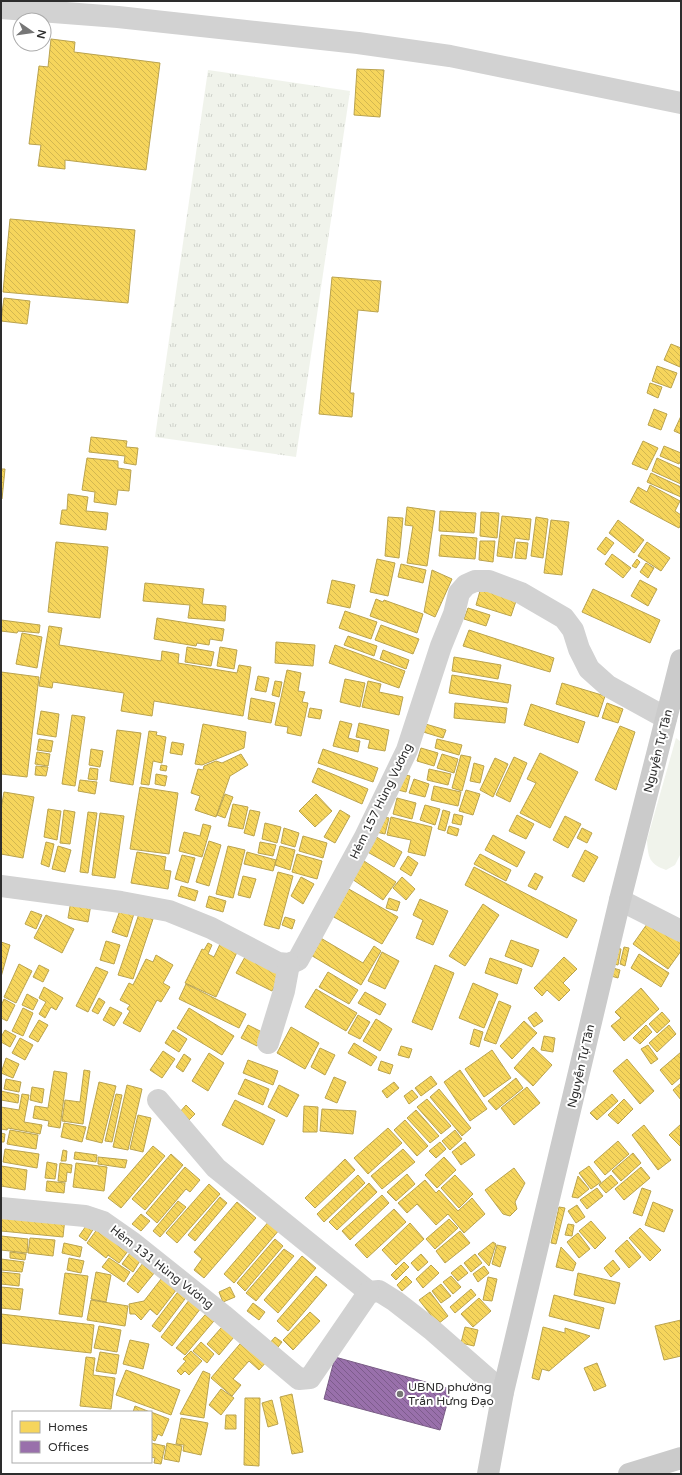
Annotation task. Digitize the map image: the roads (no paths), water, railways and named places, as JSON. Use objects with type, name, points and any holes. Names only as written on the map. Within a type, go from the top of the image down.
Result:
[{"type":"street","points":[[1,8],[118,18],[358,43],[450,56],[681,103]]},
{"type":"street","name":"Hẻm 157 Hùng Vương","points":[[289,964],[298,960],[386,797],[407,750],[441,646],[454,614],[459,593],[466,585],[475,581],[488,581],[521,593],[564,618],[573,630],[579,648],[589,669],[608,686],[672,715]]},
{"type":"street","name":"Nguyễn Tự Tân","points":[[488,1474],[503,1392],[620,900],[672,715],[681,660]]},
{"type":"street","points":[[1,886],[121,902],[170,911],[211,928],[278,963],[289,964],[284,991],[268,1043]]},
{"type":"street","points":[[620,900],[680,927]]},
{"type":"street","points":[[158,1100],[216,1168],[369,1292],[379,1291],[395,1301],[431,1329],[503,1392]]},
{"type":"street","name":"Hẻm 131 Hùng Vương","points":[[1,1208],[85,1216],[103,1222],[133,1243],[223,1315],[299,1379],[310,1378],[369,1292]]},
{"type":"street","points":[[629,1474],[681,1458]]},
{"type":"place","name":"UBND phường Trần Hưng Đạo","points":[[400,1394]]}]
